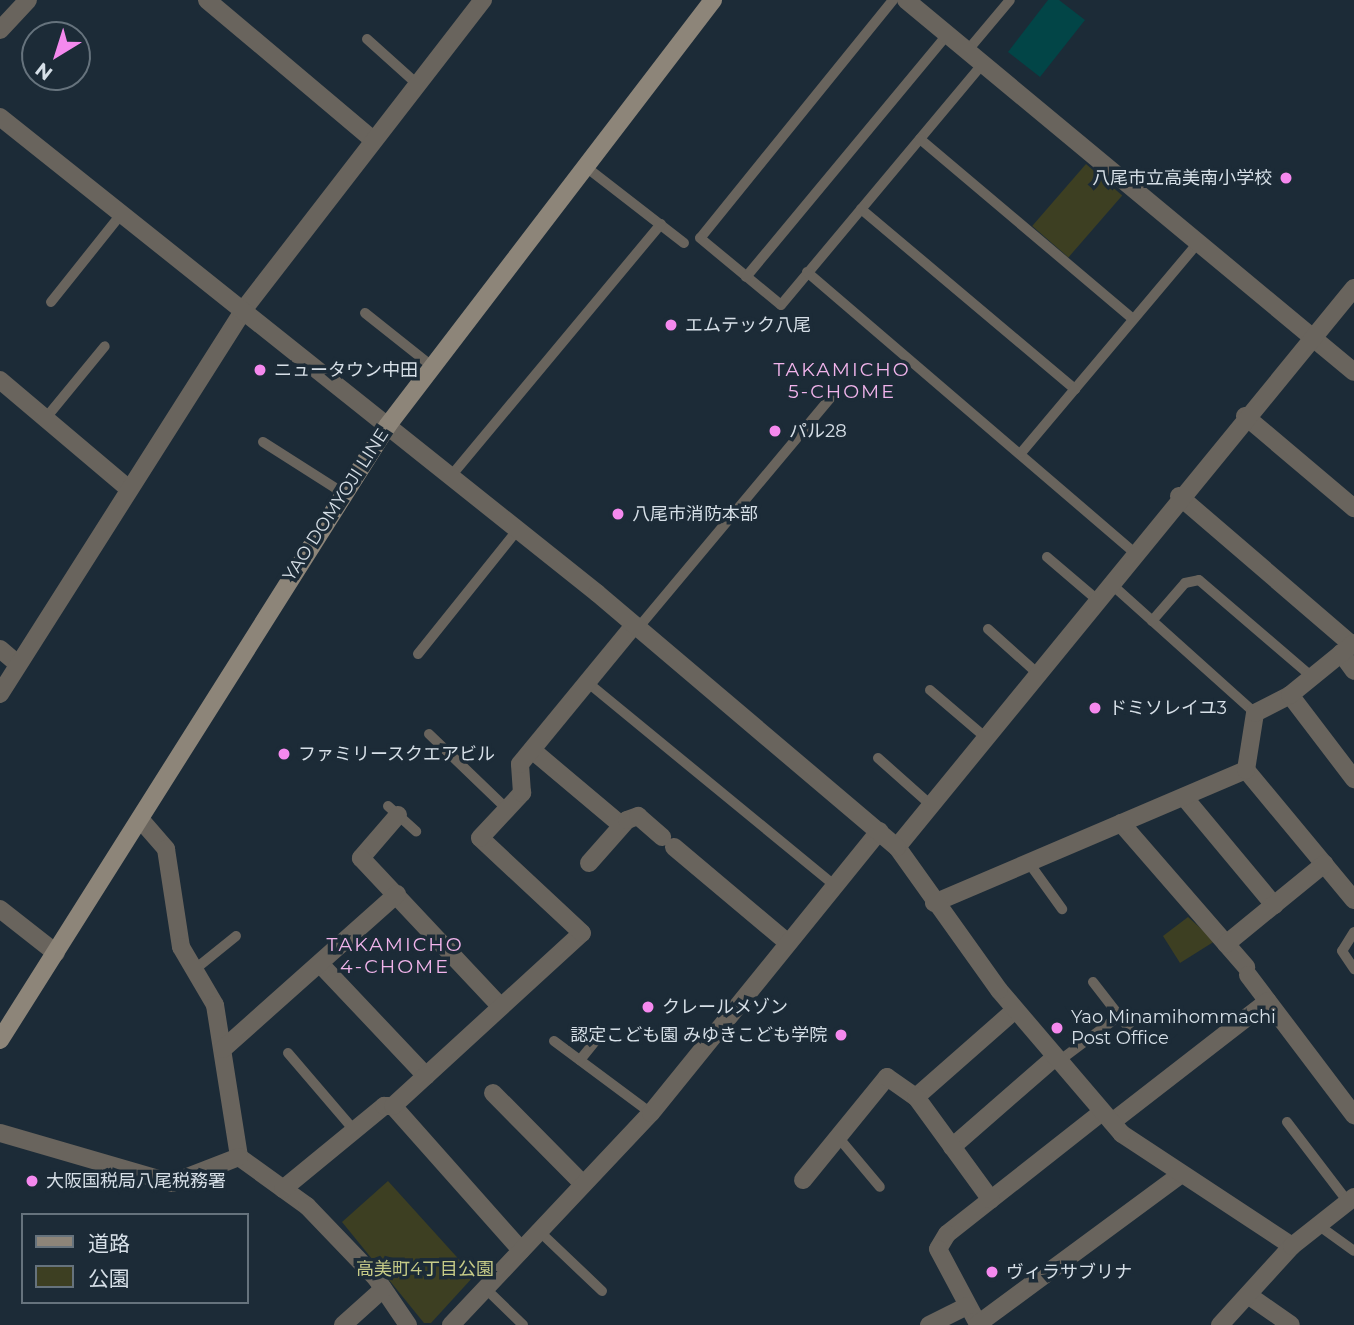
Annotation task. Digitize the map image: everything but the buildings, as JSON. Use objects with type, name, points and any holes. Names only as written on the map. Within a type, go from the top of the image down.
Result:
[{"type":"main road","name":"YAO DOMYOJI LINE","points":[[0,1040],[388,425],[713,0]]},
{"type":"street","points":[[0,30],[28,0]]},
{"type":"street","points":[[207,0],[373,140]]},
{"type":"street","points":[[0,694],[128,488],[244,309],[483,0]]},
{"type":"street","points":[[906,0],[1354,372]]},
{"type":"street","points":[[0,117],[518,529],[879,831],[897,847],[934,903],[1015,1010],[1107,1117],[1180,1175],[1292,1246]]},
{"type":"street","points":[[897,847],[1133,551],[1354,288]]},
{"type":"street","points":[[0,380],[128,488]]},
{"type":"street","points":[[1245,416],[1354,508]]},
{"type":"street","points":[[1179,496],[1349,647],[1354,671]]},
{"type":"street","points":[[283,1189],[354,1130],[393,1106],[582,933],[480,838],[522,793],[520,765],[636,626]]},
{"type":"street","points":[[1349,647],[1290,695],[1255,713],[1245,770],[1354,900]]},
{"type":"street","points":[[0,649],[18,664]]},
{"type":"street","points":[[1290,695],[1354,779]]},
{"type":"street","points":[[532,750],[621,825]]},
{"type":"street","points":[[934,903],[1245,770]]},
{"type":"street","points":[[1184,797],[1274,905]]},
{"type":"street","points":[[393,811],[361,858],[501,1007]]},
{"type":"street","points":[[589,863],[621,825],[638,816],[788,943]]},
{"type":"street","points":[[140,819],[166,849],[178,936],[215,1005],[239,1157],[307,1206],[383,1289],[408,1325]]},
{"type":"street","points":[[1121,823],[1226,944],[1354,1115]]},
{"type":"street","points":[[451,1325],[650,1112],[879,831]]},
{"type":"street","points":[[1226,944],[1324,864]]},
{"type":"street","points":[[223,1049],[323,967],[397,894]]},
{"type":"street","points":[[0,909],[56,953]]},
{"type":"street","points":[[323,967],[426,1076]]},
{"type":"street","points":[[1180,1175],[978,1325],[938,1249],[991,1200],[1268,1002]]},
{"type":"street","points":[[916,1097],[1015,1010]]},
{"type":"street","points":[[953,1147],[1057,1059]]},
{"type":"street","points":[[803,1180],[887,1077],[916,1097],[991,1200]]},
{"type":"street","points":[[493,1093],[583,1184]]},
{"type":"street","points":[[393,1106],[521,1250]]},
{"type":"street","points":[[0,1133],[172,1183],[239,1157]]},
{"type":"street","points":[[1220,1325],[1292,1246],[1351,1199]]},
{"type":"street","points":[[343,1325],[383,1289]]},
{"type":"street","points":[[1248,1295],[1291,1325]]},
{"type":"street","points":[[929,1325],[967,1306]]},
{"type":"lane","points":[[893,0],[705,228],[700,239],[781,305],[983,63]]},
{"type":"lane","points":[[968,50],[1010,0]]},
{"type":"lane","points":[[747,277],[948,34]]},
{"type":"lane","points":[[367,39],[417,84]]},
{"type":"lane","points":[[920,139],[1133,319]]},
{"type":"lane","points":[[586,167],[684,243]]},
{"type":"lane","points":[[861,209],[1075,388]]},
{"type":"lane","points":[[51,302],[122,213]]},
{"type":"lane","points":[[451,476],[661,224]]},
{"type":"lane","points":[[1021,453],[1198,243]]},
{"type":"lane","points":[[807,272],[1133,551]]},
{"type":"lane","points":[[365,313],[433,367]]},
{"type":"lane","points":[[46,419],[105,346]]},
{"type":"lane","points":[[636,626],[834,394]]},
{"type":"lane","points":[[263,442],[343,494]]},
{"type":"lane","points":[[418,654],[518,529]]},
{"type":"lane","points":[[1047,557],[1095,598]]},
{"type":"lane","points":[[1152,621],[1185,583],[1199,580],[1312,677]]},
{"type":"lane","points":[[1108,582],[1255,713]]},
{"type":"lane","points":[[988,629],[1037,672]]},
{"type":"lane","points":[[587,682],[835,886]]},
{"type":"lane","points":[[930,690],[985,737]]},
{"type":"lane","points":[[429,734],[507,809]]},
{"type":"lane","points":[[878,758],[930,805]]},
{"type":"lane","points":[[393,811],[416,831]]},
{"type":"lane","points":[[1029,863],[1062,909]]},
{"type":"lane","points":[[1354,932],[1342,951],[1354,969]]},
{"type":"lane","points":[[194,970],[236,936]]},
{"type":"lane","points":[[1093,982],[1138,1040]]},
{"type":"lane","points":[[1057,1059],[1118,1016]]},
{"type":"lane","points":[[580,1060],[600,1035]]},
{"type":"lane","points":[[554,1041],[650,1112]]},
{"type":"lane","points":[[289,1053],[354,1130]]},
{"type":"lane","points":[[1287,1122],[1351,1199]]},
{"type":"lane","points":[[838,1137],[880,1187]]},
{"type":"lane","points":[[1318,1225],[1354,1251]]},
{"type":"lane","points":[[539,1231],[602,1291]]},
{"type":"lane","points":[[485,1288],[523,1325]]},
{"type":"green space","points":[[1086,164],[1122,195],[1068,257],[1032,226]]},
{"type":"green space","points":[[1188,917],[1215,941],[1180,963],[1163,936]]},
{"type":"green space","name":"高美町4丁目公園","points":[[388,1181],[474,1276],[431,1323],[424,1323],[342,1222]]},
{"type":"shaded area","points":[[1048,0],[1059,0],[1085,20],[1040,77],[1008,52]]},
{"type":"place","name":"八尾市立高美南小学校","points":[[1286,178]]},
{"type":"place","name":"エムテック八尾","points":[[671,325]]},
{"type":"place","name":"ニュータウン中田","points":[[260,370]]},
{"type":"place","name":"パル28","points":[[775,431]]},
{"type":"place","name":"八尾市消防本部","points":[[618,514]]},
{"type":"place","name":"ドミソレイユ3","points":[[1095,708]]},
{"type":"place","name":"ファミリースクエアビル","points":[[284,754]]},
{"type":"place","name":"クレールメゾン","points":[[648,1007]]},
{"type":"place","name":"Yao Minamihommachi Post Office","points":[[1057,1028]]},
{"type":"place","name":"認定こども園 みゆきこども学院","points":[[841,1035]]},
{"type":"place","name":"大阪国税局八尾税務署","points":[[32,1181]]},
{"type":"place","name":"ヴィラサブリナ","points":[[992,1272]]},
{"type":"district","name":"TAKAMICHO 5-CHOME","points":[[842,381]]},
{"type":"district","name":"TAKAMICHO 4-CHOME","points":[[395,956]]}]
